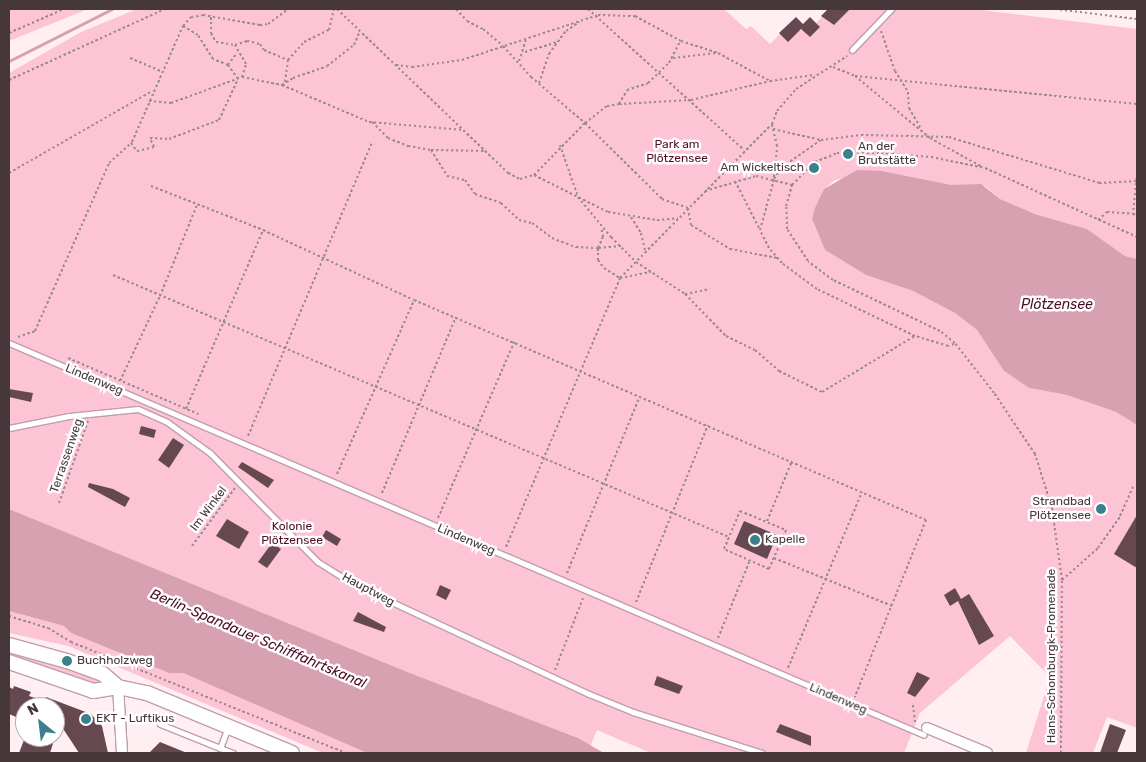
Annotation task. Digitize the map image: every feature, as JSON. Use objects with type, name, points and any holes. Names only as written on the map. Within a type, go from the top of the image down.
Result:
[{"type":"main road","points":[[9,645],[103,674],[118,687],[147,693],[292,753]]},
{"type":"main road","points":[[9,662],[86,689],[104,692],[118,687]]},
{"type":"street","points":[[118,687],[122,753]]},
{"type":"street","points":[[925,732],[987,753]]},
{"type":"lane","points":[[852,50],[891,9]]},
{"type":"lane","name":"Lindenweg","points":[[9,343],[586,591],[925,732]]},
{"type":"lane","name":"Hauptweg","points":[[9,428],[91,414],[138,409],[167,422],[210,453],[318,562],[351,583],[633,712],[762,753]]},
{"type":"lane","points":[[167,422],[172,414]]},
{"type":"lane","points":[[160,724],[233,753]]},
{"type":"lane","points":[[220,748],[228,726]]},
{"type":"path","points":[[9,33],[64,9]]},
{"type":"path","points":[[9,80],[165,9]]},
{"type":"path","points":[[18,338],[34,332],[109,163],[130,143],[183,26],[191,17],[211,16],[260,26],[280,18],[288,9]]},
{"type":"path","points":[[285,82],[288,60],[304,42],[329,30],[334,9]]},
{"type":"path","points":[[337,9],[485,150],[514,176],[520,179],[534,175],[560,145],[607,106],[691,100],[770,81],[814,75],[833,67],[852,50]]},
{"type":"path","points":[[456,9],[466,21],[483,29],[520,61],[539,83],[585,123],[662,200],[688,208]]},
{"type":"path","points":[[588,9],[598,15],[744,150]]},
{"type":"path","points":[[1055,9],[1137,18]]},
{"type":"path","points":[[396,65],[412,66],[462,60],[526,40],[536,33],[598,15],[635,16],[681,41],[718,53],[770,81]]},
{"type":"path","points":[[211,16],[212,33],[216,42],[235,45],[247,41],[260,44],[264,50],[288,60]]},
{"type":"path","points":[[539,83],[548,54],[560,42],[566,31],[581,20]]},
{"type":"path","points":[[878,24],[901,80],[908,92],[909,108],[924,133]]},
{"type":"path","points":[[183,26],[198,34],[213,59],[228,65],[238,79]]},
{"type":"path","points":[[282,85],[285,82],[327,66],[354,45],[360,31]]},
{"type":"path","points":[[520,61],[525,52],[526,40]]},
{"type":"path","points":[[618,104],[627,90],[648,83],[660,72],[673,58],[681,41]]},
{"type":"path","points":[[525,52],[560,42]]},
{"type":"path","points":[[235,45],[237,53],[246,64],[242,77]]},
{"type":"path","points":[[228,65],[237,53]]},
{"type":"path","points":[[673,58],[718,53]]},
{"type":"path","points":[[130,58],[161,71]]},
{"type":"path","points":[[833,67],[854,76],[930,138],[985,168],[1098,221],[1137,237]]},
{"type":"path","points":[[760,230],[774,179],[777,146],[772,124],[777,111],[814,75]]},
{"type":"path","points":[[854,76],[1137,104]]},
{"type":"path","points":[[148,100],[171,103],[242,77],[282,85],[372,122],[464,130]]},
{"type":"path","points":[[130,143],[137,151],[154,147],[150,138],[169,139],[220,120],[238,79]]},
{"type":"path","points":[[9,173],[152,91]]},
{"type":"path","points":[[372,122],[388,138],[408,146],[431,150],[485,150]]},
{"type":"path","points":[[506,547],[620,278],[744,150],[772,124]]},
{"type":"path","points":[[772,129],[821,140],[861,135],[930,138],[949,136],[1099,183],[1137,181]]},
{"type":"path","points":[[774,179],[798,154],[821,140]]},
{"type":"path","points":[[248,436],[372,142]]},
{"type":"path","points":[[560,145],[578,197],[636,262],[685,294],[726,336],[755,350],[779,371],[822,392],[915,336]]},
{"type":"path","points":[[431,150],[447,176],[465,180],[475,194],[501,203],[519,220],[532,222],[560,241],[576,247],[621,246]]},
{"type":"path","points":[[703,192],[756,176],[792,185],[815,162],[845,153],[931,157],[985,168]]},
{"type":"path","points":[[1133,214],[1137,174]]},
{"type":"path","points":[[534,175],[608,212],[657,220],[678,218]]},
{"type":"path","points":[[735,181],[763,239],[778,258],[809,285],[915,336],[948,346],[954,343]]},
{"type":"path","name":"Hans-Schomburgk-Promenade","points":[[792,185],[785,215],[787,228],[808,261],[833,280],[940,331],[954,343],[994,393],[1035,454],[1052,508],[1062,580],[1061,753]]},
{"type":"path","points":[[151,186],[263,230],[414,300],[926,520],[855,697]]},
{"type":"path","points":[[120,381],[160,296],[197,205]]},
{"type":"path","points":[[688,208],[691,225],[730,249],[778,258]]},
{"type":"path","points":[[1098,221],[1101,214],[1106,212],[1137,215]]},
{"type":"path","points":[[630,217],[641,233],[646,252]]},
{"type":"path","points":[[601,225],[603,237],[598,248],[598,260],[620,278]]},
{"type":"path","points":[[186,409],[263,230]]},
{"type":"path","points":[[620,278],[651,272]]},
{"type":"path","points":[[113,275],[729,537]]},
{"type":"path","points":[[685,294],[710,289]]},
{"type":"path","points":[[337,474],[414,300]]},
{"type":"path","points":[[382,493],[456,318]]},
{"type":"path","points":[[438,518],[514,342]]},
{"type":"path","points":[[567,573],[640,396]]},
{"type":"path","name":"Terrassenweg","points":[[59,503],[91,414]]},
{"type":"path","points":[[636,602],[708,425]]},
{"type":"path","points":[[767,522],[792,461]]},
{"type":"path","name":"Im Winkel","points":[[192,546],[240,482]]},
{"type":"path","points":[[1062,580],[1098,548],[1120,516],[1134,487]]},
{"type":"path","points":[[788,668],[862,492]]},
{"type":"path","points":[[740,511],[786,530],[770,569],[724,549],[729,537],[740,511]]},
{"type":"path","points":[[774,558],[892,606]]},
{"type":"path","points":[[718,638],[750,560]]},
{"type":"path","points":[[554,675],[586,591]]},
{"type":"path","points":[[9,616],[48,628],[71,642],[346,753]]},
{"type":"green space","points":[[9,9],[88,9],[9,41]]},
{"type":"green space","points":[[137,9],[724,9],[746,29],[751,26],[770,44],[780,34],[819,27],[816,23],[822,17],[834,25],[849,9],[974,9],[1137,29],[1137,259],[1125,256],[1087,229],[1035,214],[1000,199],[985,186],[952,185],[882,171],[835,180],[824,189],[812,219],[825,250],[866,275],[913,291],[955,313],[977,330],[1004,371],[1029,388],[1067,395],[1116,412],[1137,425],[1137,728],[1107,717],[1093,753],[1026,753],[1050,677],[1010,636],[920,713],[904,753],[651,753],[597,730],[590,747],[578,738],[405,671],[9,509],[9,73],[81,32]]},
{"type":"green space","points":[[9,611],[64,626],[71,633],[169,673],[183,673],[367,753],[323,753],[68,646],[9,633]]},
{"type":"green space","points":[[9,651],[59,665],[102,681],[101,685],[9,656]]},
{"type":"water","name":"Plötzensee","points":[[857,170],[882,171],[952,185],[981,184],[1000,199],[1035,214],[1087,229],[1125,256],[1137,259],[1137,425],[1116,412],[1067,395],[1029,388],[1004,371],[977,330],[955,313],[913,291],[866,275],[825,250],[812,219],[815,208],[824,189]]},
{"type":"water","name":"Berlin-Spandauer Schifffahrtskanal","points":[[9,509],[405,671],[578,738],[604,753],[367,753],[183,673],[169,673],[71,633],[64,626],[9,611]]},
{"type":"building","points":[[828,9],[850,9],[834,25],[821,16]]},
{"type":"building","points":[[796,17],[803,24],[810,17],[820,27],[810,37],[801,29],[788,42],[779,33]]},
{"type":"building","points":[[9,389],[33,393],[31,402],[9,397]]},
{"type":"building","points":[[141,426],[156,430],[154,438],[139,434]]},
{"type":"building","points":[[173,438],[184,445],[169,468],[158,460]]},
{"type":"building","points":[[242,462],[274,480],[268,488],[238,467]]},
{"type":"building","points":[[89,483],[113,489],[130,498],[125,507],[88,487]]},
{"type":"building","points":[[1137,515],[1137,568],[1114,554]]},
{"type":"building","points":[[227,519],[249,532],[239,549],[216,536]]},
{"type":"building","name":"Kapelle","points":[[744,521],[777,535],[767,559],[734,544]]},
{"type":"building","points":[[326,530],[341,539],[337,546],[322,537]]},
{"type":"building","points":[[272,543],[281,549],[267,568],[258,562]]},
{"type":"building","points":[[440,585],[451,590],[446,600],[436,595]]},
{"type":"building","points":[[955,588],[961,599],[969,594],[994,636],[979,645],[958,601],[950,606],[944,595]]},
{"type":"building","points":[[358,612],[386,627],[384,632],[353,621]]},
{"type":"building","points":[[917,672],[930,678],[915,697],[907,693]]},
{"type":"building","points":[[657,676],[683,686],[679,694],[654,685]]},
{"type":"building","points":[[14,686],[31,692],[29,696],[32,697],[15,697],[15,716],[9,714],[9,687],[13,689]]},
{"type":"building","points":[[65,704],[91,714],[102,726],[108,753],[79,753],[65,732]]},
{"type":"building","points":[[780,724],[811,736],[811,746],[776,732]]},
{"type":"building","points":[[1110,724],[1126,730],[1117,753],[1100,753]]},
{"type":"building","points":[[160,742],[187,753],[149,753]]},
{"type":"building","points":[[21,747],[52,747],[50,753],[19,753]]},
{"type":"waterway","points":[[9,61],[112,9]]},
{"type":"place","name":"An der Brutstätte","points":[[848,154]]},
{"type":"place","name":"Am Wickeltisch","points":[[814,168]]},
{"type":"place","name":"Strandbad Plötzensee","points":[[1101,509]]},
{"type":"place","name":"Kapelle","points":[[755,540]]},
{"type":"place","name":"Buchholzweg","points":[[67,661]]},
{"type":"place","name":"EKT - Luftikus","points":[[86,719]]},
{"type":"park label","name":"Park am Plötzensee","points":[[677,152]]},
{"type":"park label","name":"Kolonie Plötzensee","points":[[292,534]]}]
